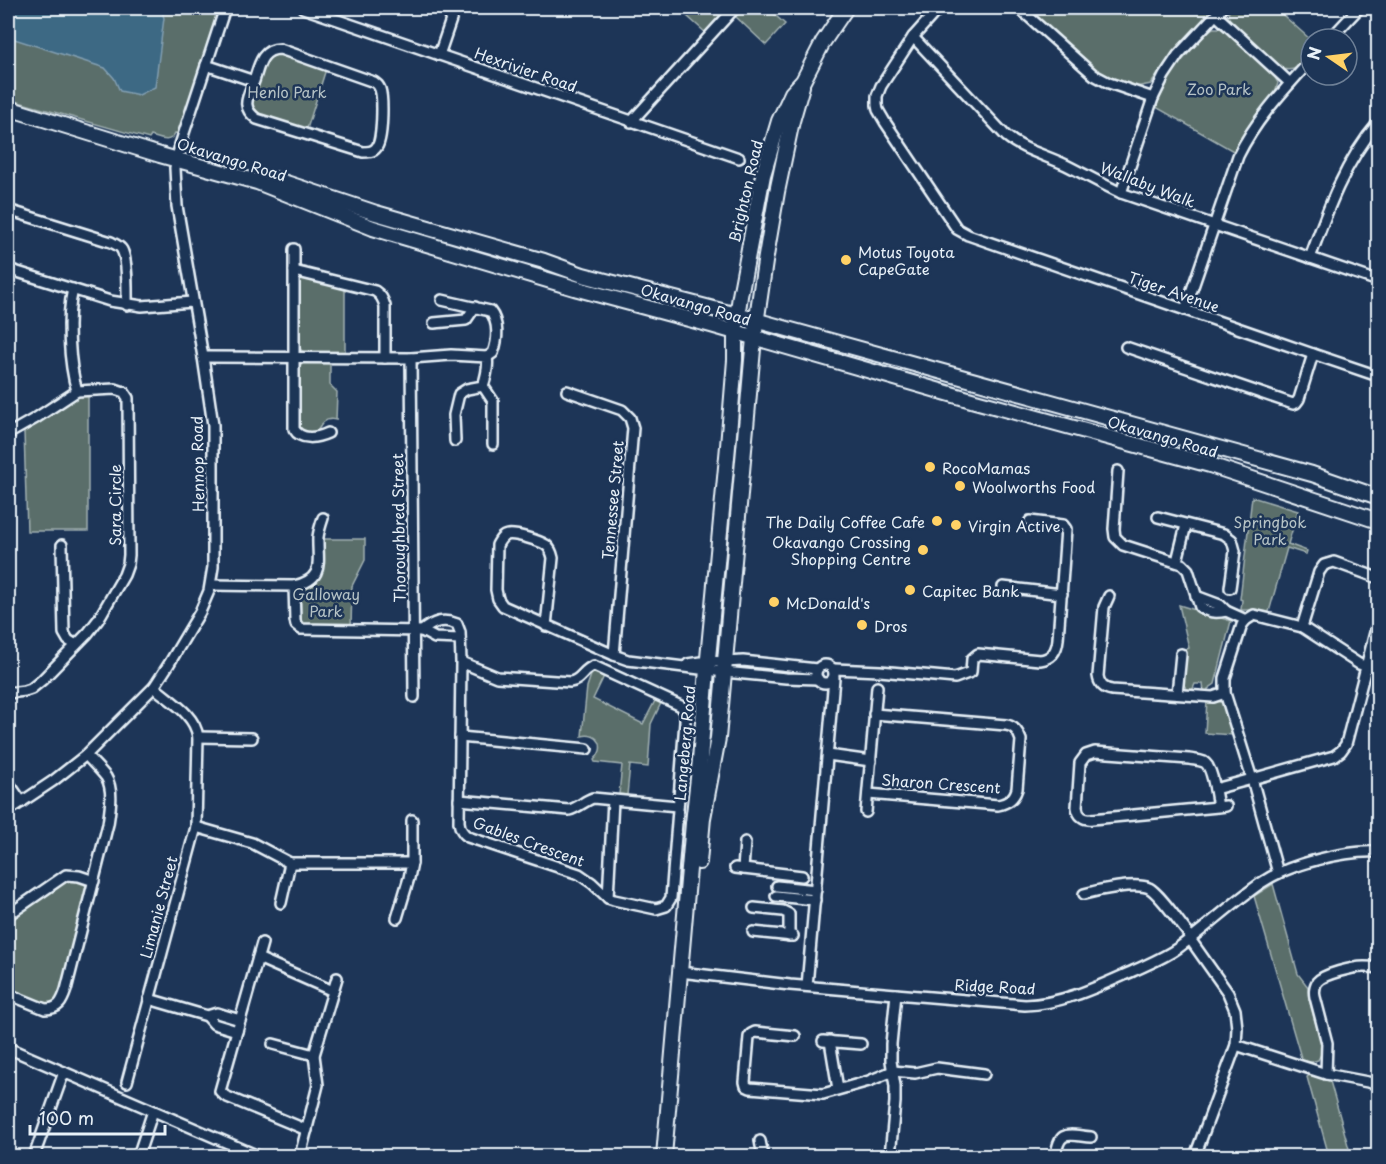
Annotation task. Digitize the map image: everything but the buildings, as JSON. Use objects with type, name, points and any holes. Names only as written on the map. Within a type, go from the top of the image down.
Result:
[{"type":"main road","name":"Brighton Road","points":[[754,338],[777,192],[803,81],[823,42],[846,8]]},
{"type":"main road","name":"Brighton Road","points":[[735,332],[763,175],[779,121],[792,93],[803,81]]},
{"type":"main road","name":"Okavango Road","points":[[8,103],[149,144],[257,182],[373,228],[567,286],[1210,465],[1378,521]]},
{"type":"main road","name":"Okavango Road","points":[[8,108],[177,155],[255,172],[376,213],[583,275],[737,315],[1301,471],[1378,497]]},
{"type":"main road","name":"Langeberg Road","points":[[670,1156],[707,665],[735,360],[735,332]]},
{"type":"main road","name":"Langeberg Road","points":[[664,1156],[684,972],[704,818],[718,738],[754,338]]},
{"type":"street","name":"Hennop Road","points":[[8,811],[53,782],[86,755],[154,687],[200,612],[211,585],[213,435],[203,357],[177,206],[177,155],[225,8]]},
{"type":"street","name":"Hexrivier Road","points":[[303,8],[739,158]]},
{"type":"street","points":[[439,55],[455,8]]},
{"type":"street","points":[[631,122],[735,8]]},
{"type":"street","points":[[914,37],[939,8]]},
{"type":"street","points":[[1019,8],[1094,75],[1153,98]]},
{"type":"street","points":[[1341,27],[1359,8]]},
{"type":"street","points":[[1121,193],[1153,98],[1164,76],[1178,55],[1219,11],[1290,83]]},
{"type":"street","name":"Wallaby Walk","points":[[914,37],[1014,142],[1067,165],[1121,193],[1378,281]]},
{"type":"street","name":"Tiger Avenue","points":[[914,37],[881,86],[877,96],[878,110],[953,225],[961,232],[1378,376]]},
{"type":"street","points":[[274,49],[280,49],[374,81],[381,93],[381,138],[378,145],[375,150],[363,152],[257,119],[246,107],[254,81],[261,59],[265,54],[274,49]]},
{"type":"street","points":[[206,65],[254,81]]},
{"type":"street","points":[[1185,310],[1238,156],[1259,119],[1299,73]]},
{"type":"street","points":[[1310,258],[1327,210],[1348,169],[1368,135],[1378,123]]},
{"type":"street","points":[[8,210],[111,242],[120,247],[125,260],[128,305]]},
{"type":"street","points":[[294,249],[293,415],[295,432],[300,436],[319,438],[328,433]]},
{"type":"street","points":[[8,268],[128,305],[192,302]]},
{"type":"street","points":[[294,271],[375,291],[379,294],[385,306],[385,358]]},
{"type":"street","points":[[8,434],[77,391],[72,374],[70,349],[70,308],[73,289]]},
{"type":"street","points":[[203,357],[487,357],[493,353],[497,339],[495,318],[490,311],[442,300]]},
{"type":"street","points":[[434,322],[466,320],[474,307]]},
{"type":"street","points":[[1126,347],[1293,404],[1299,399],[1313,354]]},
{"type":"street","points":[[483,386],[488,366],[487,357]]},
{"type":"street","name":"Thoroughbred Street","points":[[411,358],[418,631],[414,696]]},
{"type":"street","points":[[455,441],[454,415],[459,394],[467,389],[483,386]]},
{"type":"street","points":[[483,386],[493,401],[493,444]]},
{"type":"street","name":"Sara Circle","points":[[8,693],[31,689],[42,680],[93,627],[126,572],[129,555],[128,398],[124,393],[115,389],[77,391]]},
{"type":"street","name":"Tennessee Street","points":[[567,391],[622,410],[632,423],[614,655]]},
{"type":"street","points":[[1378,413],[1378,427]]},
{"type":"street","points":[[1118,471],[1114,529],[1117,540],[1126,546],[1177,561],[1188,570],[1196,596],[1247,619]]},
{"type":"street","points":[[1158,517],[1224,534],[1233,540],[1230,588]]},
{"type":"street","points":[[211,585],[294,586],[307,583],[316,574],[319,564],[318,535],[323,518]]},
{"type":"street","points":[[546,626],[553,558],[551,552],[543,544],[516,534],[507,535],[497,545],[496,590],[498,598],[507,608],[546,626],[628,660],[676,666],[724,667],[743,661],[827,676],[847,670],[955,678],[971,672],[972,659],[978,654],[1047,659],[1057,648],[1066,529],[1063,525],[1030,521]]},
{"type":"street","points":[[1177,561],[1186,525]]},
{"type":"street","points":[[62,545],[64,635],[76,645]]},
{"type":"street","points":[[1302,627],[1319,572],[1324,565],[1334,562],[1378,578]]},
{"type":"street","points":[[294,586],[296,623],[301,628],[418,631],[435,638],[460,639],[459,626],[454,622],[436,622],[418,631]]},
{"type":"street","points":[[1003,588],[1062,594]]},
{"type":"street","points":[[1109,596],[1104,607],[1098,676],[1105,688],[1213,697],[1225,693]]},
{"type":"street","points":[[1278,873],[1225,693],[1225,678],[1242,625],[1247,619],[1257,615],[1302,627],[1359,664],[1378,670]]},
{"type":"street","points":[[1215,789],[1334,756],[1341,752],[1346,744],[1378,621]]},
{"type":"street","name":"Gables Crescent","points":[[460,639],[459,822],[465,835],[579,874],[608,898],[661,909],[671,898],[685,722],[684,712],[680,705],[594,666],[588,668],[578,680],[570,682],[497,677],[461,662]]},
{"type":"street","points":[[1178,694],[1181,654]]},
{"type":"street","points":[[807,986],[828,755],[831,700],[827,676]]},
{"type":"street","points":[[154,687],[186,714],[196,727],[198,737],[252,738]]},
{"type":"street","name":"Sharon Crescent","points":[[866,812],[877,687]]},
{"type":"street","name":"Sharon Crescent","points":[[868,794],[1005,804],[1010,801],[1017,789],[1021,740],[1013,727],[1006,724],[874,714]]},
{"type":"street","name":"Limanie Street","points":[[127,1082],[196,827],[198,737]]},
{"type":"street","points":[[460,737],[587,749]]},
{"type":"street","points":[[1091,753],[1198,760],[1207,765],[1215,789],[1222,807],[1089,819],[1081,816],[1077,807],[1080,763],[1084,756],[1091,753]]},
{"type":"street","points":[[8,994],[45,1009],[54,1009],[60,1004],[66,990],[108,825],[111,794],[106,777],[86,755]]},
{"type":"street","name":"Sharon Crescent","points":[[828,755],[871,761]]},
{"type":"street","points":[[8,782],[21,802]]},
{"type":"street","points":[[459,800],[569,810],[592,798],[678,806]]},
{"type":"street","points":[[608,898],[613,800]]},
{"type":"street","points":[[397,918],[412,863],[412,820]]},
{"type":"street","points":[[196,827],[252,843],[290,863],[412,863]]},
{"type":"street","points":[[744,842],[739,868],[802,876]]},
{"type":"street","name":"Ridge Road","points":[[684,972],[807,986],[1025,1005],[1048,1003],[1071,997],[1160,959],[1190,939],[1261,883],[1278,873],[1342,854],[1378,852]]},
{"type":"street","points":[[280,903],[290,863]]},
{"type":"street","points":[[776,910],[777,873]]},
{"type":"street","points":[[8,915],[66,875],[94,881]]},
{"type":"street","points":[[777,886],[799,894]]},
{"type":"street","points":[[1084,894],[1137,886],[1149,888],[1187,932],[1224,985],[1232,1001],[1237,1020],[1236,1045],[1195,1156]]},
{"type":"street","points":[[776,896],[815,895]]},
{"type":"street","points":[[753,932],[791,936],[789,914],[783,911],[754,908]]},
{"type":"street","points":[[262,943],[220,1092],[306,1130]]},
{"type":"street","points":[[258,958],[333,991]]},
{"type":"street","points":[[1326,1074],[1328,1043],[1315,997],[1316,985],[1326,976],[1353,968],[1378,968]]},
{"type":"street","points":[[302,1148],[318,1085],[314,1055],[337,978]]},
{"type":"street","points":[[890,1156],[895,1102],[891,1044],[896,994]]},
{"type":"street","points":[[149,999],[207,1016],[218,1013],[240,1020]]},
{"type":"street","points":[[207,1016],[214,1024],[237,1031]]},
{"type":"street","points":[[795,1036],[754,1032],[751,1034],[746,1086],[823,1094],[869,1081],[893,1071],[915,1073],[937,1068],[984,1074]]},
{"type":"street","points":[[838,1089],[826,1041],[861,1044]]},
{"type":"street","points":[[273,1044],[314,1055]]},
{"type":"street","points":[[1236,1045],[1326,1074],[1378,1084]]},
{"type":"street","points":[[8,1048],[153,1111],[238,1153],[258,1156]]},
{"type":"street","points":[[34,1156],[64,1072]]},
{"type":"street","points":[[138,1156],[153,1111]]},
{"type":"street","points":[[1056,1156],[1058,1142],[1062,1137],[1068,1135],[1091,1137]]},
{"type":"street","points":[[760,1141],[763,1156]]},
{"type":"green space","points":[[8,8],[222,8],[179,134],[175,133],[171,139],[165,140],[151,136],[149,139],[8,99]]},
{"type":"green space","points":[[678,8],[729,8],[706,33]]},
{"type":"green space","points":[[744,8],[767,8],[785,24],[766,45],[735,16]]},
{"type":"green space","name":"Zoo Park","points":[[1026,8],[1215,8],[1167,61],[1151,84],[1136,87],[1100,73]]},
{"type":"green space","name":"Zoo Park","points":[[1230,8],[1275,8],[1299,29],[1299,65],[1288,70],[1283,69],[1231,24],[1228,15]]},
{"type":"green space","name":"Zoo Park","points":[[1213,28],[1226,31],[1273,74],[1278,83],[1275,92],[1252,121],[1235,152],[1156,107],[1172,72]]},
{"type":"green space","name":"Henlo Park","points":[[275,54],[326,69],[306,132],[259,117],[252,111],[252,101],[265,62]]},
{"type":"green space","points":[[305,277],[345,288],[345,353],[307,353],[302,351],[298,345],[298,283]]},
{"type":"green space","points":[[330,361],[330,385],[337,392],[336,420],[326,420],[317,432],[305,434],[298,428],[299,368],[306,362]]},
{"type":"green space","points":[[88,394],[88,531],[27,531],[24,431],[74,398]]},
{"type":"green space","name":"Springbok Park","points":[[1252,497],[1298,511],[1288,544],[1307,551],[1306,554],[1287,548],[1269,612],[1241,610],[1242,600],[1240,599]]},
{"type":"green space","name":"Galloway Park","points":[[321,539],[365,539],[365,560],[352,586],[351,626],[304,625],[300,618],[299,595],[304,588],[317,579]]},
{"type":"green space","points":[[1179,605],[1231,621],[1215,684],[1208,689],[1208,692],[1204,692],[1203,684],[1195,684],[1192,691],[1183,684],[1185,650],[1189,648]]},
{"type":"green space","points":[[596,670],[605,674],[593,699],[643,724],[656,699],[662,701],[651,724],[648,767],[630,765],[627,795],[619,794],[622,765],[595,762],[600,751],[599,742],[593,736],[582,736],[587,687],[592,672],[596,673]]},
{"type":"green space","points":[[1207,700],[1219,701],[1223,704],[1233,735],[1205,733]]},
{"type":"green space","points":[[73,879],[84,883],[88,889],[60,998],[48,1006],[8,989],[8,919],[63,881]]},
{"type":"green space","points":[[1273,884],[1298,974],[1308,987],[1321,1042],[1321,1054],[1318,1060],[1312,1062],[1302,1061],[1254,896]]},
{"type":"green space","points":[[1310,1075],[1330,1081],[1351,1156],[1329,1156],[1307,1077]]},
{"type":"water","points":[[8,8],[161,8],[164,18],[155,87],[139,95],[120,91],[114,78],[105,68],[8,37]]},
{"type":"place","name":"Motus Toyota CapeGate","points":[[846,260]]},
{"type":"place","name":"RocoMamas","points":[[930,467]]},
{"type":"place","name":"Woolworths Food","points":[[960,486]]},
{"type":"place","name":"The Daily Coffee Cafe","points":[[937,521]]},
{"type":"place","name":"Virgin Active","points":[[956,525]]},
{"type":"place","name":"Okavango Crossing Shopping Centre","points":[[923,550]]},
{"type":"place","name":"Capitec Bank","points":[[910,590]]},
{"type":"place","name":"McDonald's","points":[[774,602]]},
{"type":"place","name":"Dros","points":[[862,625]]}]
